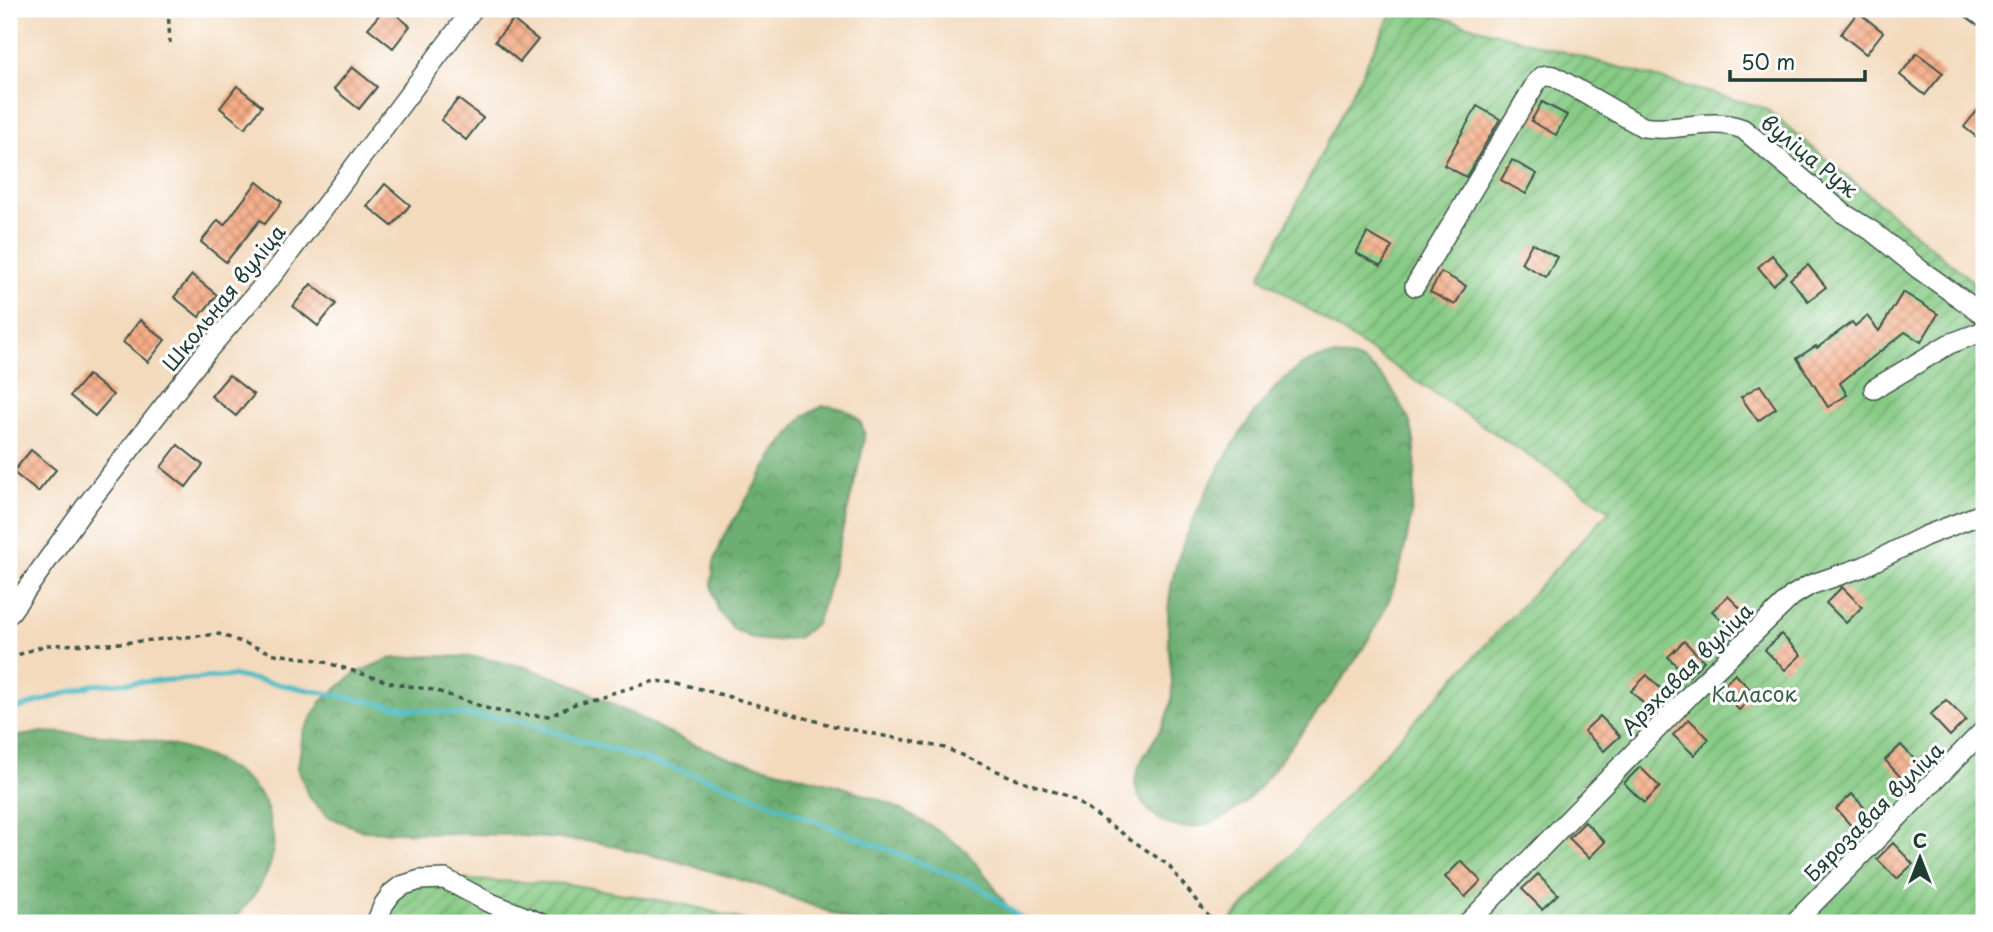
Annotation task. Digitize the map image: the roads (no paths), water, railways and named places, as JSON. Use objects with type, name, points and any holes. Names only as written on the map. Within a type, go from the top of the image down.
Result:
[{"type":"street","name":"Школьная вуліца","points":[[9,614],[86,506],[206,352],[275,272],[474,9]]},
{"type":"street","points":[[1973,9],[1984,17]]},
{"type":"street","name":"вуліца Руж","points":[[1415,286],[1536,83],[1546,74],[1643,127],[1657,130],[1716,123],[1743,129],[1843,213],[1872,231],[1919,269],[1984,315]]},
{"type":"street","points":[[1874,389],[1949,344],[1984,331]]},
{"type":"street","name":"Арэхавая вуліца","points":[[1468,923],[1682,704],[1792,596],[1810,585],[1863,566],[1925,536],[1984,513]]},
{"type":"street","name":"Бярозавая вуліца","points":[[1794,923],[1984,730]]},
{"type":"street","points":[[376,923],[384,904],[401,886],[420,880],[444,879],[488,902],[540,923]]},
{"type":"waterway","points":[[9,711],[92,685],[235,676],[409,709],[515,720],[718,782],[978,886],[1028,923]]},
{"type":"park label","name":"Каласок","points":[[1754,693]]}]
